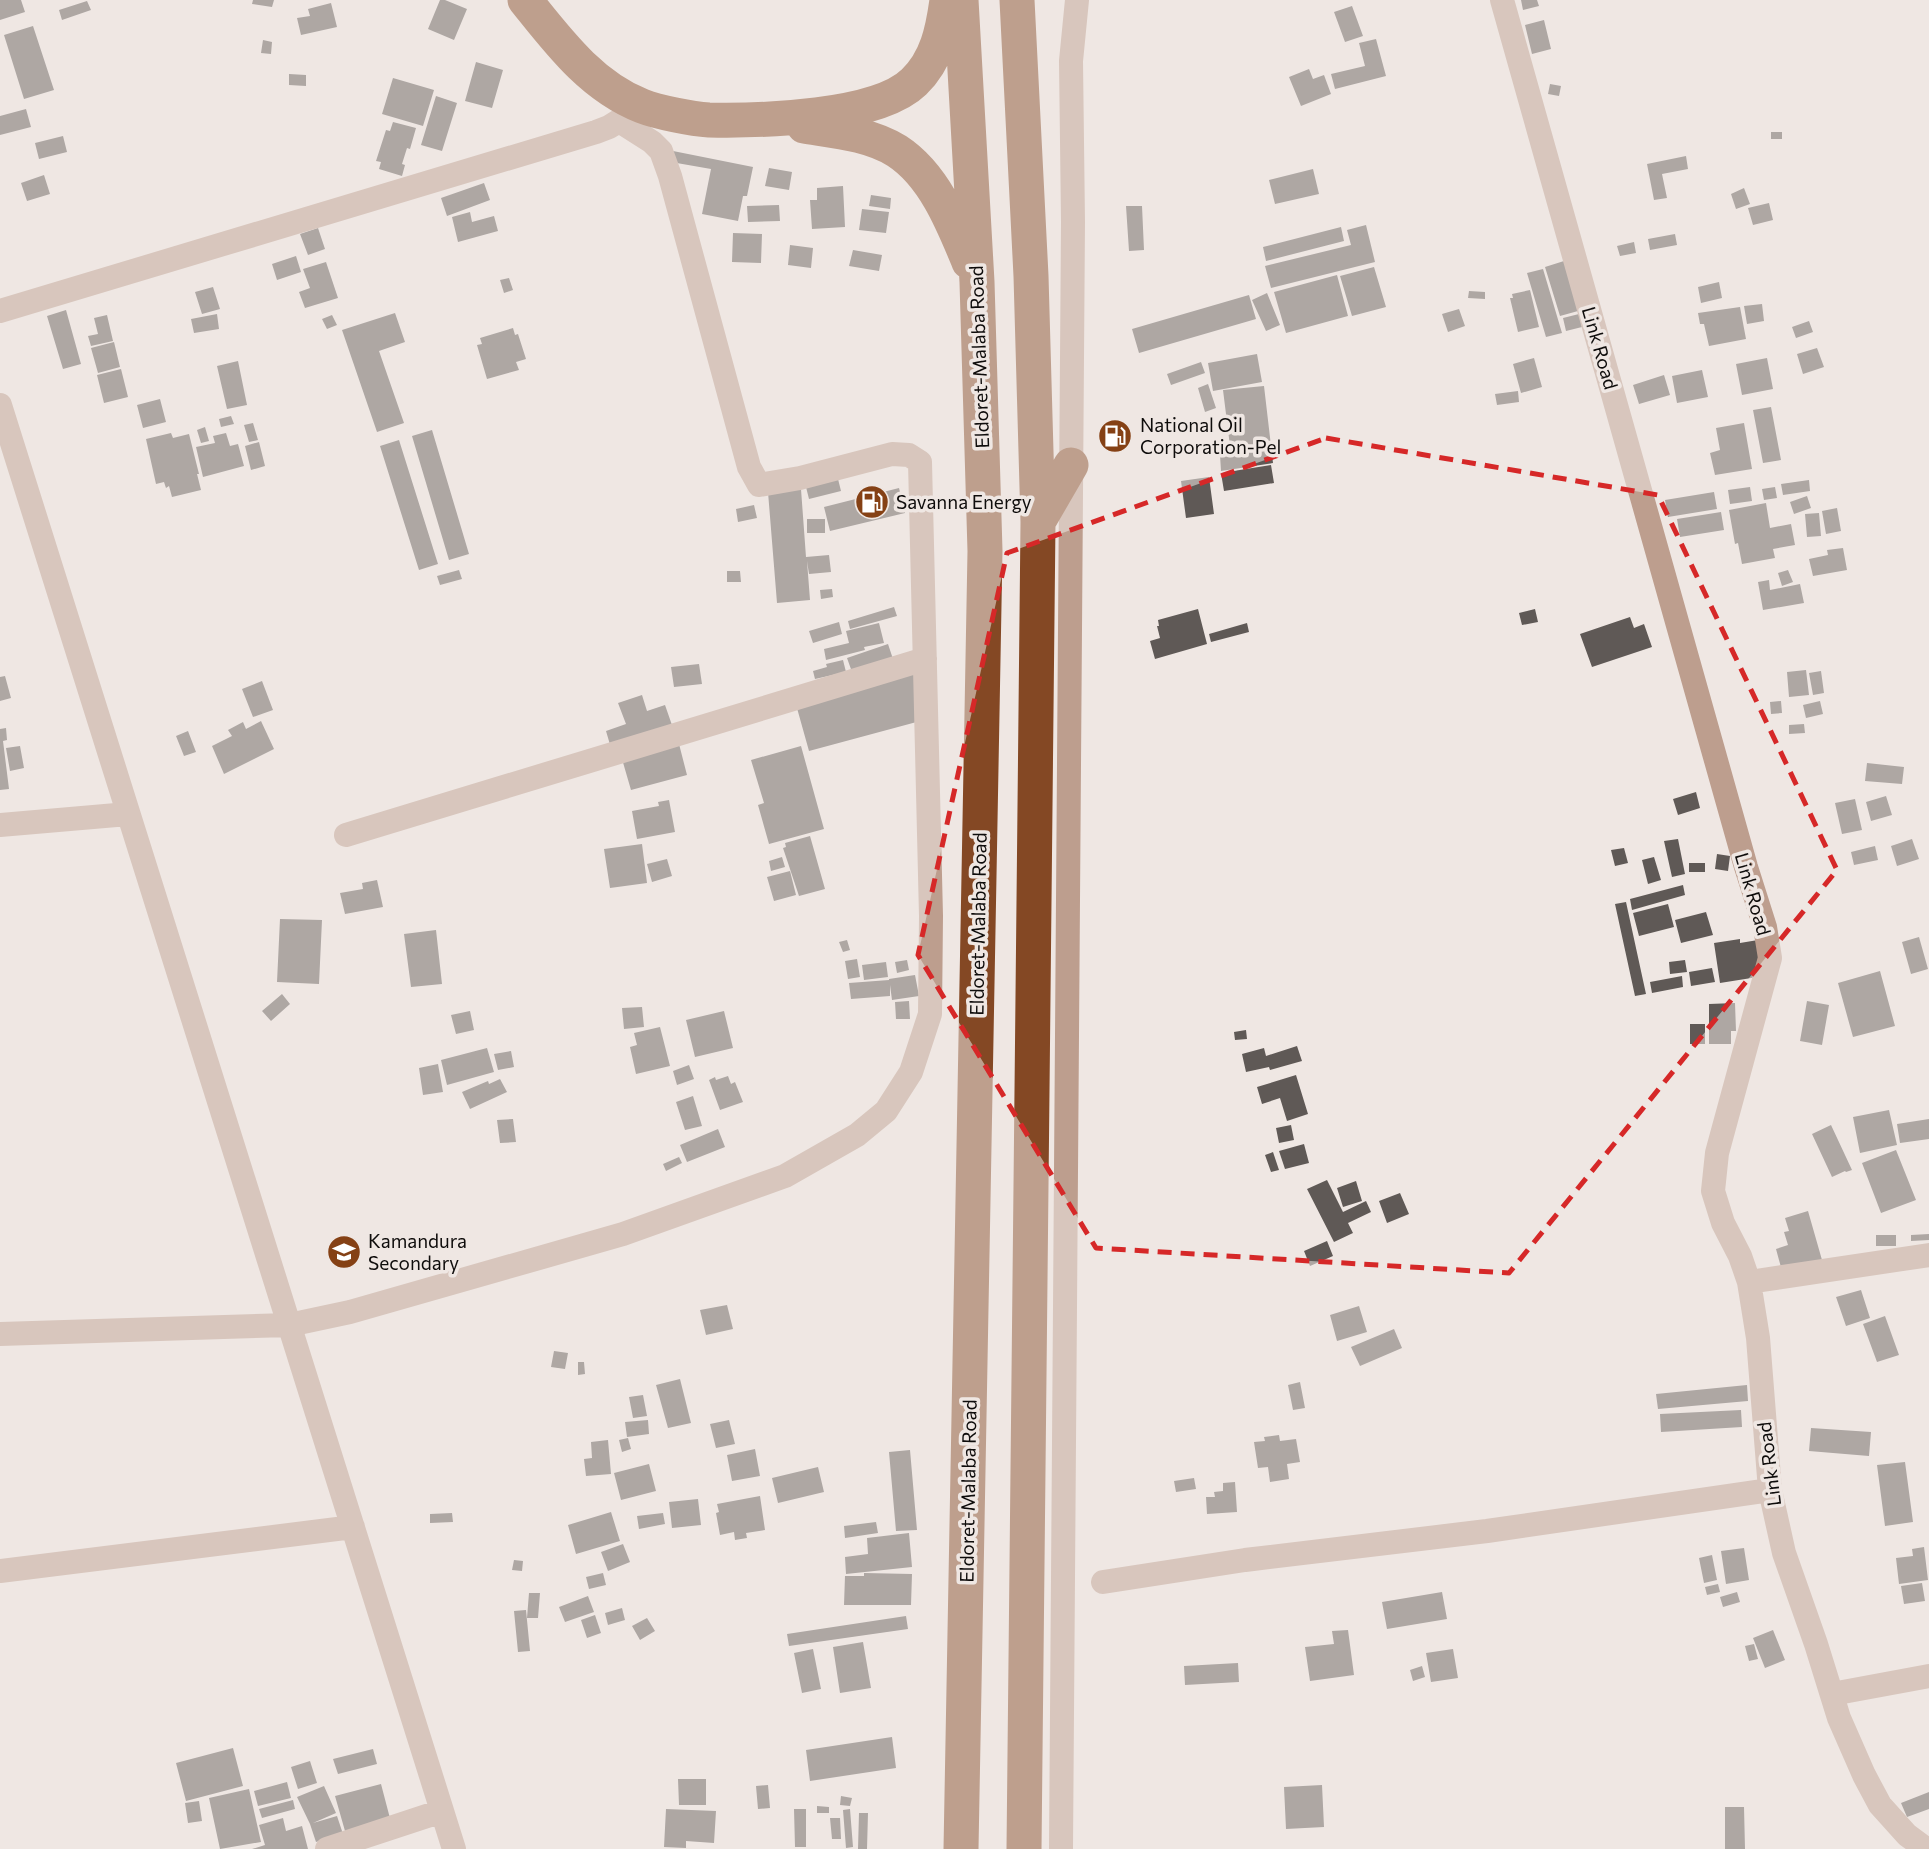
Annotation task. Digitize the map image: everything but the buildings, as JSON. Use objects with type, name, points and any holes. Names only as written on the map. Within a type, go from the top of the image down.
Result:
[{"type":"highway","points":[[525,0],[581,66],[604,85],[631,114],[706,120],[774,119],[851,110],[880,102],[904,90],[925,70],[936,50],[947,0]]},
{"type":"highway","name":"Eldoret-Malaba Road","points":[[961,0],[977,282],[985,551],[961,1849]]},
{"type":"highway","points":[[1017,0],[1031,276],[1038,522],[1024,1849]]},
{"type":"highway","points":[[774,119],[849,133],[897,151],[919,170],[932,187],[958,234],[977,282]]},
{"type":"highway","points":[[1038,522],[1071,465]]},
{"type":"street","points":[[1061,1849],[1073,222],[1071,61],[1077,0]]},
{"type":"street","name":"Link Road","points":[[1502,0],[1765,927],[1770,958],[1717,1153],[1713,1191],[1723,1223],[1740,1256],[1749,1282],[1758,1338],[1770,1490],[1784,1553],[1839,1718],[1880,1805],[1907,1835],[1926,1849]]},
{"type":"street","points":[[0,311],[596,132],[631,114],[661,151],[670,176],[749,467],[759,485],[800,478],[891,454],[909,455],[920,462],[931,916],[930,1014],[911,1072],[886,1111],[857,1135],[785,1176],[622,1234],[349,1312],[289,1325],[0,1334]]},
{"type":"street","points":[[0,404],[454,1849]]},
{"type":"street","points":[[346,835],[925,659]]},
{"type":"street","points":[[0,825],[128,814]]},
{"type":"street","points":[[1749,1282],[1929,1255]]},
{"type":"street","points":[[1103,1582],[1245,1560],[1487,1531],[1770,1490]]},
{"type":"street","points":[[0,1571],[353,1527]]},
{"type":"street","points":[[1832,1694],[1929,1676]]},
{"type":"street","points":[[327,1849],[442,1811]]},
{"type":"highlighted area","points":[[1326,438],[1658,495],[1837,870],[1509,1273],[1096,1248],[918,955],[1007,553]]},
{"type":"place","name":"National Oil Corporation-Pel","points":[[1115,436]]},
{"type":"place","name":"Savanna Energy","points":[[872,502]]},
{"type":"place","name":"Kamandura Secondary","points":[[344,1252]]}]
